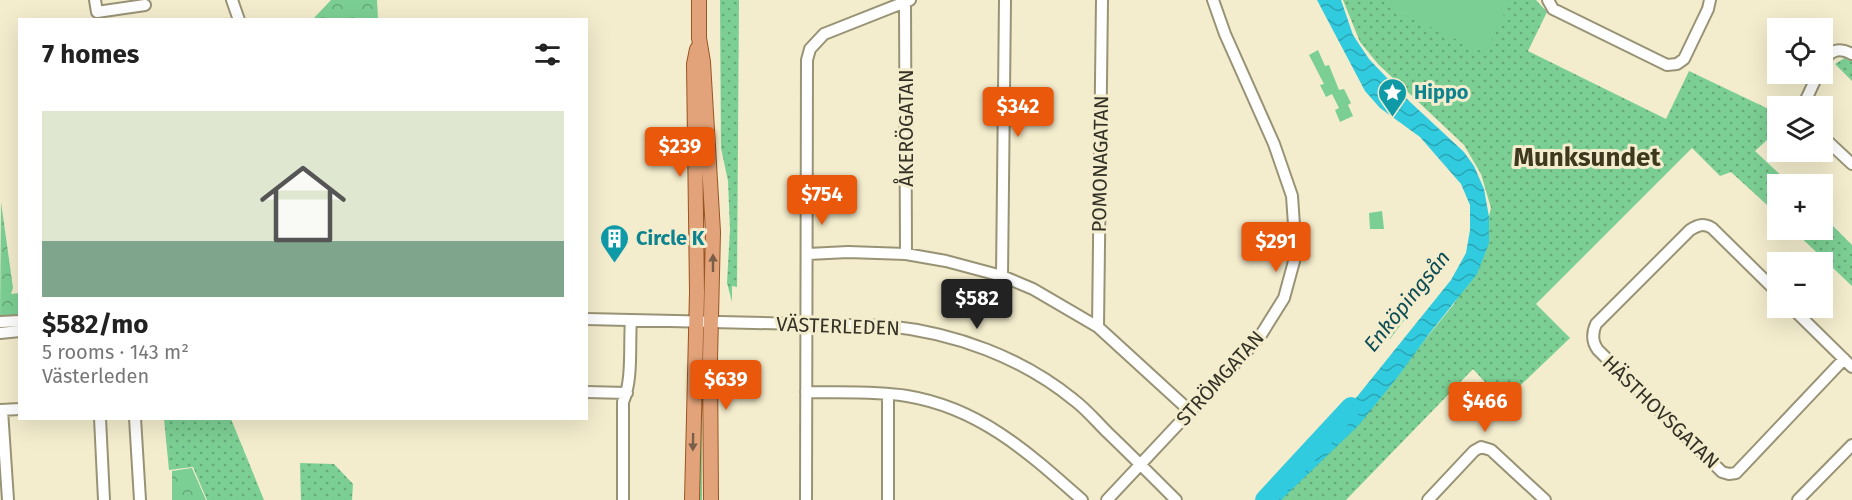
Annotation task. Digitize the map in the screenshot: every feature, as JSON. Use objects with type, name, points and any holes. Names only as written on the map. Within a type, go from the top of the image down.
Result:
[{"type":"main road","points":[[692,500],[696,321],[694,64],[699,38],[699,0]]},
{"type":"main road","points":[[699,38],[704,62],[713,232],[710,360],[711,500]]},
{"type":"street","points":[[95,0],[97,12],[145,5]]},
{"type":"street","points":[[232,0],[238,18]]},
{"type":"street","points":[[1002,276],[1005,0]]},
{"type":"street","name":"POMONAGATAN","points":[[1098,327],[1102,0]]},
{"type":"street","name":"STRÖMGATAN","points":[[1107,500],[1259,339],[1284,298],[1296,254],[1292,196],[1274,144],[1225,34],[1213,0]]},
{"type":"street","points":[[1548,0],[1553,9],[1667,65],[1677,64],[1684,59],[1710,0]]},
{"type":"street","points":[[806,500],[807,72],[810,49],[824,34],[908,1]]},
{"type":"street","name":"ÅKERÖGATAN","points":[[906,255],[908,1]]},
{"type":"street","points":[[1833,52],[1844,50],[1852,54]]},
{"type":"street","points":[[1833,146],[1852,164]]},
{"type":"street","name":"HÄSTHOVSGATAN","points":[[1767,282],[1712,228],[1705,224],[1698,225],[1690,230],[1596,324],[1593,330],[1594,344],[1722,472],[1729,474],[1736,473],[1848,363],[1802,318]]},
{"type":"street","points":[[807,254],[848,252],[906,255],[946,261],[1002,276],[1033,289],[1098,327],[1191,412]]},
{"type":"street","name":"VÄSTERLEDEN","points":[[588,319],[888,326],[941,334],[979,346],[1028,369],[1075,400],[1176,500]]},
{"type":"street","points":[[623,500],[623,402],[627,393],[631,320]]},
{"type":"street","points":[[0,322],[18,321]]},
{"type":"street","points":[[0,333],[18,331]]},
{"type":"street","points":[[588,392],[627,393]]},
{"type":"street","points":[[806,392],[888,394],[929,401],[979,420],[1007,436],[1082,500]]},
{"type":"street","points":[[888,394],[888,500]]},
{"type":"street","points":[[8,500],[1,410],[18,409]]},
{"type":"street","points":[[100,420],[104,500]]},
{"type":"street","points":[[135,420],[140,500]]},
{"type":"street","points":[[1798,500],[1852,445]]},
{"type":"street","points":[[1428,500],[1474,451],[1481,447],[1491,450],[1545,500]]},
{"type":"green space","points":[[331,0],[377,0],[378,18],[314,18]]},
{"type":"green space","points":[[720,0],[739,0],[737,287],[732,286],[732,302],[727,283],[730,230],[728,181],[721,148]]},
{"type":"green space","points":[[1343,0],[1536,0],[1547,12],[1528,51],[1666,119],[1689,71],[1767,108],[1767,140],[1755,151],[1779,174],[1767,174],[1767,205],[1731,172],[1720,176],[1692,148],[1536,304],[1570,338],[1503,402],[1473,369],[1346,500],[1277,500],[1383,391],[1454,304],[1478,260],[1491,208],[1481,174],[1464,145],[1378,64],[1360,42]]},
{"type":"green space","points":[[1386,0],[1511,0],[1485,53],[1384,5]]},
{"type":"green space","points":[[1318,50],[1325,66],[1329,65],[1339,90],[1344,89],[1351,103],[1348,105],[1353,116],[1340,122],[1335,110],[1339,108],[1332,94],[1326,97],[1320,85],[1324,84],[1309,55]]},
{"type":"green space","points":[[1846,57],[1852,60],[1852,81],[1835,64]]},
{"type":"green space","points":[[1,202],[13,288],[11,294],[18,293],[18,317],[0,319]]},
{"type":"green space","points":[[1382,211],[1384,229],[1370,229],[1369,213]]},
{"type":"green space","points":[[1833,226],[1852,245],[1852,286],[1833,268],[1833,252],[1816,252],[1804,240],[1833,240]]},
{"type":"green space","points":[[1400,313],[1406,318],[1390,339],[1383,333]]},
{"type":"green space","points":[[700,405],[702,405],[702,500],[699,500]]},
{"type":"green space","points":[[164,420],[231,420],[264,500],[207,500],[193,467],[169,470]]},
{"type":"green space","points":[[300,463],[334,464],[353,484],[352,500],[301,500]]},
{"type":"green space","points":[[192,468],[206,500],[172,500],[172,471]]},
{"type":"water","points":[[1317,0],[1341,0],[1353,35],[1369,59],[1409,101],[1464,152],[1474,166],[1484,189],[1489,217],[1489,243],[1477,274],[1358,426],[1281,500],[1264,500],[1302,465],[1451,280],[1466,253],[1470,230],[1470,205],[1461,184],[1420,137],[1380,108],[1365,91]]},
{"type":"waterway","name":"Enköpingsån","points":[[1265,500],[1351,407]]},
{"type":"place","name":"Hippo","points":[[1393,118]]},
{"type":"place","name":"Circle K","points":[[615,264]]},
{"type":"district","name":"Munksundet","points":[[1587,157]]}]
